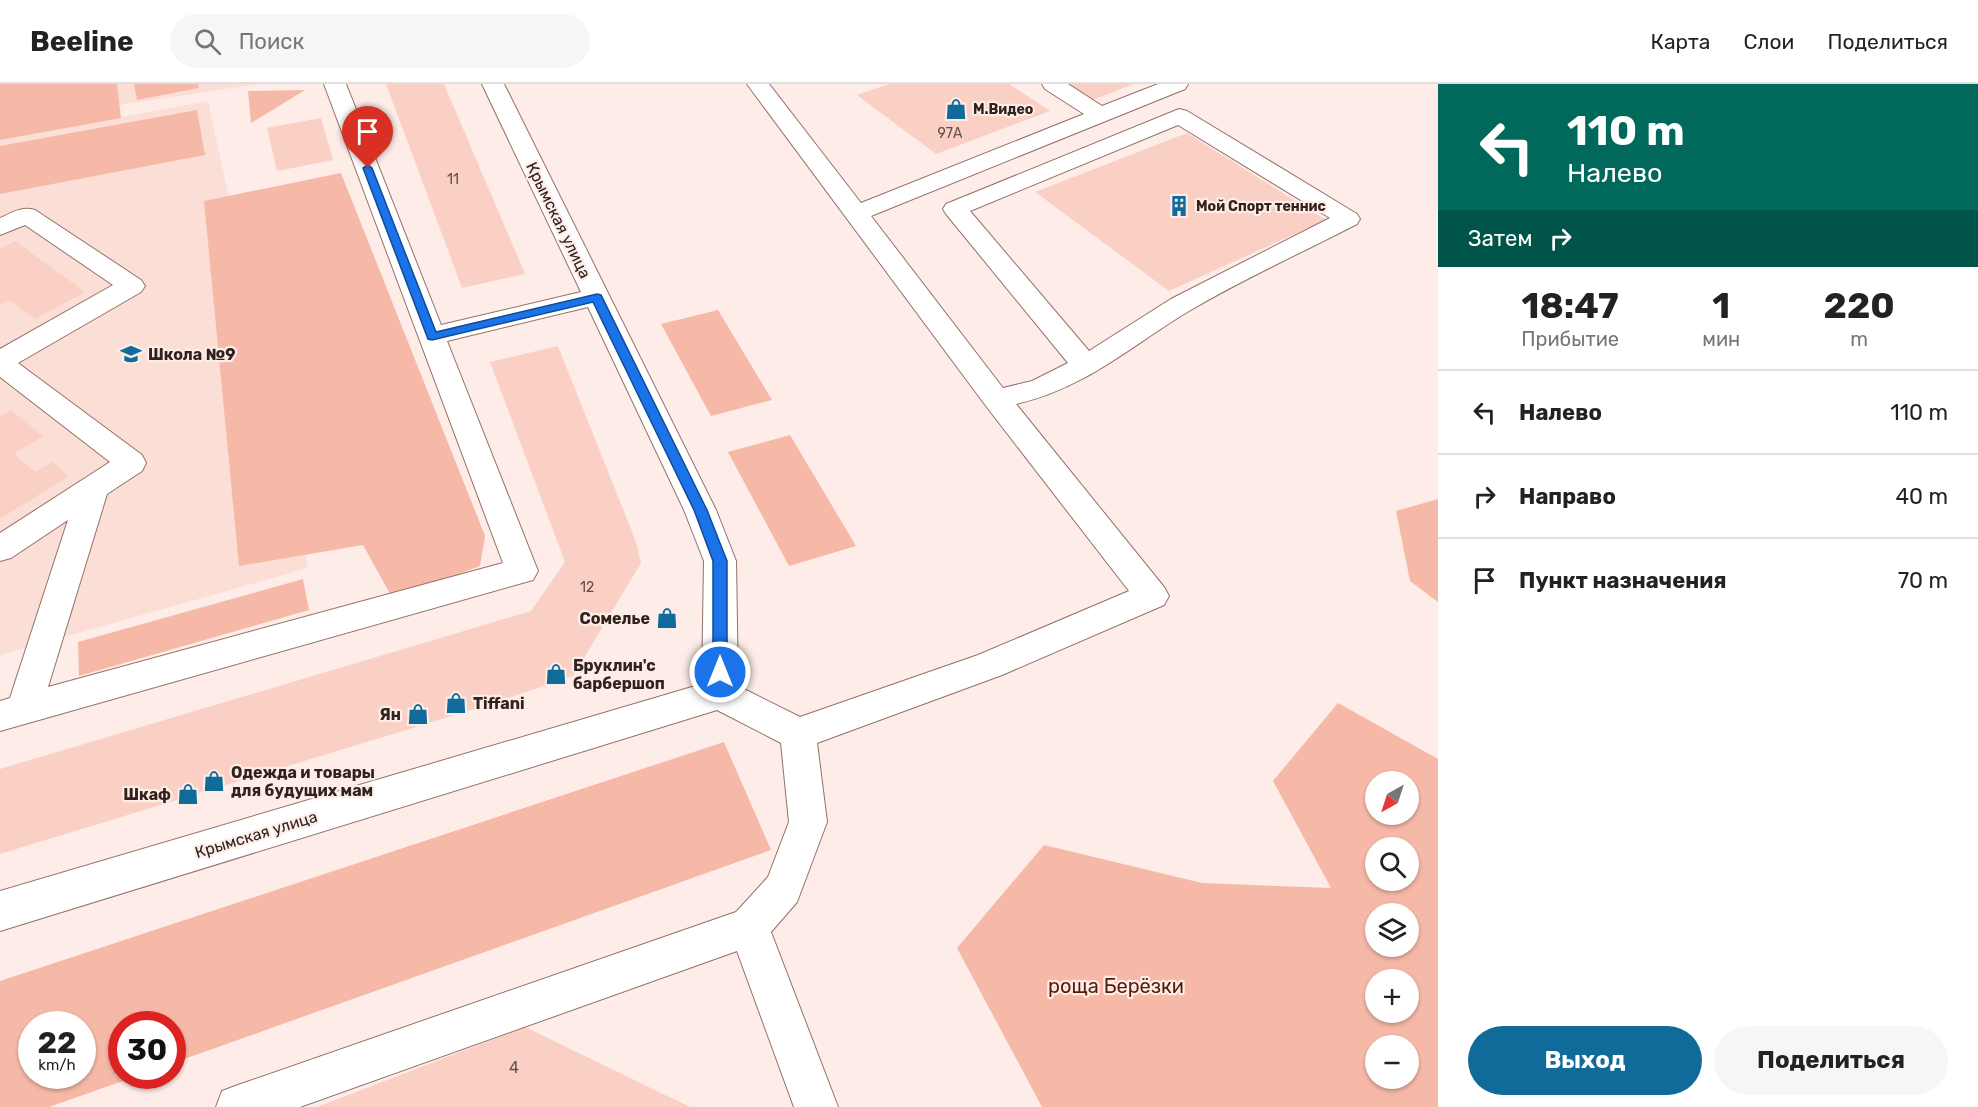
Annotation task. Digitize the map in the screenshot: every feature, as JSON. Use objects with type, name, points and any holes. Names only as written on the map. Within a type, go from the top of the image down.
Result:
[{"type":"street","points":[[12,712],[522,571],[335,84]]},
{"type":"street","name":"Крымская улица","points":[[0,911],[720,694],[720,561],[700,510],[493,84]]},
{"type":"street","points":[[720,694],[798,734],[990,665],[1152,596],[996,399],[758,84]]},
{"type":"street","points":[[1053,84],[1102,116]]},
{"type":"street","points":[[855,214],[1177,84]]},
{"type":"street","points":[[996,399],[1040,388],[1086,366],[1180,305],[1348,219],[1179,116],[955,209],[1086,366]]},
{"type":"street","points":[[0,228],[26,215],[132,286],[0,362],[131,464],[0,549]]},
{"type":"street","points":[[432,336],[597,297]]},
{"type":"street","points":[[12,712],[94,487]]},
{"type":"street","points":[[238,1107],[749,927],[783,889],[808,822],[798,734]]},
{"type":"street","points":[[749,927],[816,1107]]},
{"type":"shaded area","points":[[117,84],[258,84],[119,105]]},
{"type":"shaded area","name":"Школа №9","points":[[208,101],[308,568],[0,655],[0,140]]},
{"type":"green space","points":[[0,84],[117,84],[121,118],[0,140]]},
{"type":"green space","points":[[134,84],[198,84],[199,88],[137,100]]},
{"type":"green space","points":[[305,90],[251,123],[248,91]]},
{"type":"green space","points":[[197,110],[205,155],[0,194],[0,146]]},
{"type":"green space","points":[[341,173],[485,536],[480,566],[393,599],[363,545],[239,566],[204,201]]},
{"type":"green space","points":[[718,310],[772,400],[711,416],[661,324]]},
{"type":"green space","points":[[790,435],[856,546],[789,566],[728,452]]},
{"type":"green space","points":[[1438,499],[1438,602],[1410,581],[1396,511]]},
{"type":"green space","points":[[303,579],[309,610],[79,676],[78,642]]},
{"type":"green space","name":"роща Берёзки","points":[[1338,703],[1438,759],[1438,1107],[1042,1107],[957,948],[1044,845],[1202,883],[1331,888],[1273,781]]},
{"type":"green space","points":[[724,742],[771,850],[186,1058],[186,1011],[108,1011],[108,1086],[49,1107],[0,1107],[0,981]]},
{"type":"building","points":[[386,84],[444,84],[525,274],[462,288]]},
{"type":"building","points":[[889,84],[1009,84],[1050,111],[936,154],[857,95]]},
{"type":"building","points":[[1063,84],[1134,84],[1090,101]]},
{"type":"building","points":[[321,118],[333,160],[277,171],[267,128]]},
{"type":"building","name":"Мой Спорт теннис","points":[[1187,133],[1326,220],[1169,291],[1035,192]]},
{"type":"building","points":[[15,241],[85,292],[35,319],[9,300],[0,305],[0,249]]},
{"type":"building","points":[[558,346],[636,542],[641,563],[573,676],[478,708],[0,854],[0,769],[531,611],[565,562],[490,362]]},
{"type":"building","points":[[11,410],[43,436],[14,454],[35,472],[52,462],[69,476],[0,519],[0,416]]},
{"type":"building","points":[[525,1027],[690,1107],[317,1107]]},
{"type":"place","name":"М.Видео","points":[[956,109]]},
{"type":"place","name":"Мой Спорт теннис","points":[[1179,206]]},
{"type":"place","name":"Школа №9","points":[[131,354]]},
{"type":"place","name":"Сомелье","points":[[667,618]]},
{"type":"place","name":"Бруклин'с барбершоп","points":[[556,674]]},
{"type":"place","name":"Tiffani","points":[[456,703]]},
{"type":"place","name":"Ян","points":[[418,714]]},
{"type":"place","name":"Одежда и товары для будущих мам","points":[[214,781]]},
{"type":"place","name":"Шкаф","points":[[188,794]]},
{"type":"route","points":[[368,168],[432,336],[597,297],[700,510],[720,561],[720,672]]}]
